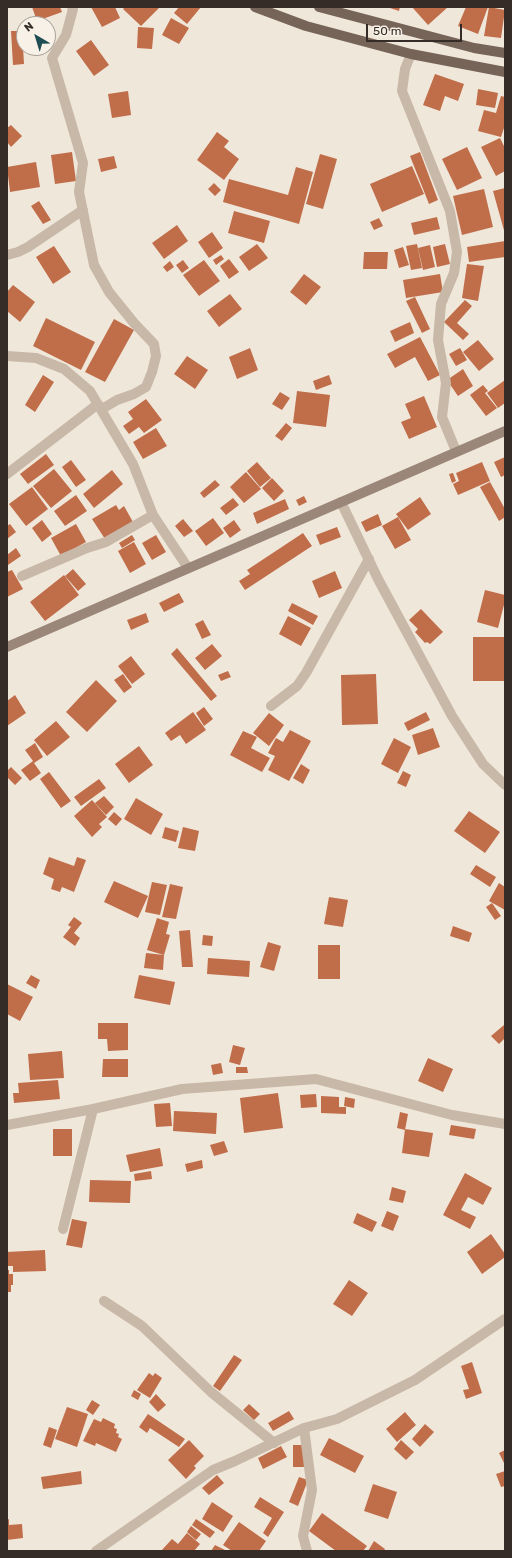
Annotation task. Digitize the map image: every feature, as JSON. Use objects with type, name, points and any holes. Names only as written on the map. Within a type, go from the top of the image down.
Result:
[{"type":"main road","points":[[254,7],[306,26],[411,54],[505,72]]},
{"type":"main road","points":[[319,7],[474,48],[505,53]]},
{"type":"main road","points":[[7,647],[505,431]]},
{"type":"street","points":[[7,474],[100,407],[134,394],[146,387],[156,356],[154,344],[108,292],[94,265],[79,192],[83,164],[52,58],[66,35],[73,9],[72,7]]},
{"type":"street","points":[[411,54],[405,68],[402,91],[450,211],[457,252],[454,273],[441,304],[438,340],[446,383],[442,417],[456,451]]},
{"type":"street","points":[[7,255],[28,247],[83,210]]},
{"type":"street","points":[[7,356],[36,358],[64,368],[90,391],[133,464],[152,515],[188,568]]},
{"type":"street","points":[[341,502],[378,579],[452,716],[483,764],[505,785]]},
{"type":"street","points":[[22,576],[87,548],[106,542],[152,515]]},
{"type":"street","points":[[271,706],[297,686],[306,673],[369,559]]},
{"type":"street","points":[[7,1125],[92,1109],[182,1089],[316,1079],[452,1114],[505,1124]]},
{"type":"street","points":[[63,1229],[92,1109]]},
{"type":"street","points":[[104,1301],[142,1326],[211,1392],[274,1443]]},
{"type":"street","points":[[96,1551],[213,1470],[304,1428],[337,1419],[415,1380],[503,1324]]},
{"type":"street","points":[[304,1428],[312,1490],[303,1536],[308,1551]]},
{"type":"building","points":[[32,7],[60,7],[62,12],[51,16],[35,16]]},
{"type":"building","points":[[91,7],[115,7],[120,18],[102,27]]},
{"type":"building","points":[[125,7],[160,7],[141,26],[123,9]]},
{"type":"building","points":[[179,7],[201,7],[187,24],[174,13]]},
{"type":"building","points":[[387,7],[400,7],[399,11]]},
{"type":"building","points":[[412,7],[448,7],[428,25]]},
{"type":"building","points":[[466,7],[488,7],[478,34],[458,26]]},
{"type":"building","points":[[489,7],[505,10],[501,38],[484,36]]},
{"type":"building","points":[[171,18],[189,28],[179,44],[162,35]]},
{"type":"building","points":[[138,27],[154,28],[152,49],[137,48]]},
{"type":"building","points":[[11,31],[16,31],[16,56],[24,56],[24,64],[13,65]]},
{"type":"building","points":[[91,40],[109,65],[94,76],[76,51]]},
{"type":"building","points":[[435,74],[464,84],[458,101],[445,96],[440,111],[423,105]]},
{"type":"building","points":[[478,89],[498,93],[495,108],[476,105]]},
{"type":"building","points":[[128,91],[131,115],[112,118],[108,94]]},
{"type":"building","points":[[501,96],[505,97],[505,125],[501,137],[478,131],[484,110],[496,113]]},
{"type":"building","points":[[11,125],[22,136],[11,147],[7,142],[7,128]]},
{"type":"building","points":[[217,132],[229,141],[224,147],[239,159],[224,180],[197,160]]},
{"type":"building","points":[[500,138],[505,148],[505,171],[496,176],[481,147]]},
{"type":"building","points":[[467,147],[482,178],[457,190],[442,159]]},
{"type":"building","points":[[72,152],[76,181],[55,184],[51,155]]},
{"type":"building","points":[[420,152],[438,200],[429,204],[410,156]]},
{"type":"building","points":[[320,154],[337,159],[323,209],[306,204]]},
{"type":"building","points":[[114,156],[117,168],[101,172],[98,159]]},
{"type":"building","points":[[36,162],[40,187],[10,192],[7,167]]},
{"type":"building","points":[[412,166],[424,194],[382,212],[370,184]]},
{"type":"building","points":[[296,167],[313,172],[299,224],[223,202],[229,179],[288,195]]},
{"type":"building","points":[[214,183],[221,190],[215,196],[208,189]]},
{"type":"building","points":[[505,188],[505,234],[493,191]]},
{"type":"building","points":[[484,189],[493,227],[462,235],[453,196]]},
{"type":"building","points":[[39,201],[51,220],[43,224],[31,206]]},
{"type":"building","points":[[234,211],[270,221],[264,243],[228,233]]},
{"type":"building","points":[[437,217],[440,229],[414,235],[411,223]]},
{"type":"building","points":[[379,218],[383,226],[374,230],[370,222]]},
{"type":"building","points":[[177,225],[188,241],[164,259],[152,243]]},
{"type":"building","points":[[212,232],[223,248],[209,258],[198,242]]},
{"type":"building","points":[[505,241],[505,257],[469,262],[467,247]]},
{"type":"building","points":[[257,244],[268,258],[249,271],[239,257]]},
{"type":"building","points":[[417,244],[422,268],[411,270],[406,246]]},
{"type":"building","points":[[445,244],[450,264],[437,267],[433,247]]},
{"type":"building","points":[[430,245],[435,267],[423,270],[418,248]]},
{"type":"building","points":[[54,246],[71,272],[53,284],[36,257]]},
{"type":"building","points":[[403,247],[409,265],[399,268],[394,250]]},
{"type":"building","points":[[364,252],[388,252],[387,269],[363,269]]},
{"type":"building","points":[[221,255],[224,259],[216,265],[213,260]]},
{"type":"building","points":[[229,259],[239,272],[229,279],[220,266]]},
{"type":"building","points":[[183,260],[189,268],[182,273],[176,265]]},
{"type":"building","points":[[204,260],[220,281],[199,296],[183,275]]},
{"type":"building","points":[[170,261],[174,267],[167,272],[163,267]]},
{"type":"building","points":[[467,264],[484,266],[478,301],[462,298]]},
{"type":"building","points":[[304,274],[321,287],[306,305],[290,292]]},
{"type":"building","points":[[440,274],[443,292],[406,298],[403,280]]},
{"type":"building","points":[[13,285],[35,302],[20,322],[7,311],[7,292]]},
{"type":"building","points":[[230,294],[242,309],[219,327],[207,311]]},
{"type":"building","points":[[415,297],[430,329],[422,333],[406,301]]},
{"type":"building","points":[[465,300],[472,306],[457,323],[469,334],[463,340],[444,322]]},
{"type":"building","points":[[46,318],[95,342],[81,370],[33,346]]},
{"type":"building","points":[[114,319],[134,330],[105,382],[85,372]]},
{"type":"building","points":[[410,322],[414,333],[395,342],[390,331]]},
{"type":"building","points":[[420,337],[440,375],[428,381],[415,357],[395,368],[387,354]]},
{"type":"building","points":[[478,340],[494,359],[479,371],[463,352]]},
{"type":"building","points":[[250,348],[258,370],[237,379],[229,357]]},
{"type":"building","points":[[460,348],[467,360],[456,366],[449,354]]},
{"type":"building","points":[[187,356],[208,370],[195,389],[174,374]]},
{"type":"building","points":[[463,369],[473,386],[458,396],[447,380]]},
{"type":"building","points":[[43,375],[54,382],[35,412],[25,405]]},
{"type":"building","points":[[329,375],[332,384],[316,390],[313,381]]},
{"type":"building","points":[[505,380],[505,403],[498,408],[487,393]]},
{"type":"building","points":[[483,385],[488,391],[485,393],[497,408],[486,416],[470,395]]},
{"type":"building","points":[[297,391],[330,395],[326,427],[293,423]]},
{"type":"building","points":[[280,392],[290,398],[282,410],[272,404]]},
{"type":"building","points":[[424,396],[437,427],[409,439],[401,422],[411,418],[405,404]]},
{"type":"building","points":[[146,399],[162,420],[144,433],[139,427],[129,434],[123,426],[133,419],[128,412]]},
{"type":"building","points":[[286,423],[292,428],[282,441],[275,436]]},
{"type":"building","points":[[156,428],[167,446],[143,459],[133,442]]},
{"type":"building","points":[[46,454],[54,465],[28,484],[20,474]]},
{"type":"building","points":[[505,457],[505,475],[501,477],[494,462]]},
{"type":"building","points":[[71,460],[86,480],[76,487],[62,467]]},
{"type":"building","points":[[257,462],[271,478],[260,487],[247,471]]},
{"type":"building","points":[[482,462],[490,481],[458,495],[453,484],[459,481],[456,473]]},
{"type":"building","points":[[54,469],[72,491],[51,508],[33,486]]},
{"type":"building","points":[[112,470],[123,484],[94,508],[83,494]]},
{"type":"building","points":[[246,472],[261,489],[244,503],[230,487]]},
{"type":"building","points":[[453,473],[456,481],[452,483],[449,474]]},
{"type":"building","points":[[272,478],[284,491],[274,501],[262,488]]},
{"type":"building","points":[[215,480],[220,485],[204,498],[200,493]]},
{"type":"building","points":[[490,482],[505,509],[505,517],[499,521],[480,487]]},
{"type":"building","points":[[32,487],[48,509],[26,526],[9,504]]},
{"type":"building","points":[[76,495],[87,511],[65,526],[54,511]]},
{"type":"building","points":[[304,496],[307,502],[299,506],[296,500]]},
{"type":"building","points":[[420,497],[431,514],[408,530],[396,514]]},
{"type":"building","points":[[233,498],[239,505],[226,515],[220,508]]},
{"type":"building","points":[[285,499],[289,509],[257,524],[253,513]]},
{"type":"building","points":[[116,505],[119,510],[124,506],[133,522],[105,539],[92,519]]},
{"type":"building","points":[[378,514],[382,525],[366,532],[361,522]]},
{"type":"building","points":[[398,517],[411,540],[395,549],[382,526]]},
{"type":"building","points":[[213,518],[224,533],[206,546],[195,531]]},
{"type":"building","points":[[183,519],[193,531],[184,537],[175,526]]},
{"type":"building","points":[[42,520],[52,534],[42,542],[32,528]]},
{"type":"building","points":[[234,520],[241,530],[230,538],[223,528]]},
{"type":"building","points":[[10,524],[16,532],[7,539],[7,526]]},
{"type":"building","points":[[76,524],[86,542],[61,556],[51,538]]},
{"type":"building","points":[[337,527],[341,537],[320,545],[316,535]]},
{"type":"building","points":[[303,533],[312,546],[245,590],[239,581],[250,574],[247,570]]},
{"type":"building","points":[[132,535],[135,540],[122,548],[119,543]]},
{"type":"building","points":[[156,535],[166,552],[152,560],[142,543]]},
{"type":"building","points":[[134,542],[146,564],[130,573],[118,551]]},
{"type":"building","points":[[16,548],[21,556],[8,565],[7,555]]},
{"type":"building","points":[[73,569],[86,584],[78,591],[65,576]]},
{"type":"building","points":[[12,570],[23,589],[7,597],[7,572]]},
{"type":"building","points":[[335,571],[342,588],[319,598],[312,581]]},
{"type":"building","points":[[64,575],[79,595],[45,621],[30,602]]},
{"type":"building","points":[[485,590],[505,595],[505,601],[498,628],[477,622]]},
{"type":"building","points":[[179,593],[184,602],[164,612],[159,603]]},
{"type":"building","points":[[292,603],[318,616],[313,625],[288,611]]},
{"type":"building","points":[[421,609],[443,632],[430,644],[427,642],[425,643],[415,632],[418,629],[409,620]]},
{"type":"building","points":[[146,613],[149,622],[131,630],[127,620]]},
{"type":"building","points":[[288,616],[311,628],[301,646],[279,634]]},
{"type":"building","points":[[203,620],[211,635],[202,639],[195,624]]},
{"type":"building","points":[[473,637],[505,637],[505,681],[473,681]]},
{"type":"building","points":[[212,644],[222,656],[205,670],[195,658]]},
{"type":"building","points":[[177,648],[217,696],[211,701],[171,654]]},
{"type":"building","points":[[131,656],[145,674],[132,684],[118,666]]},
{"type":"building","points":[[228,671],[231,677],[221,681],[218,675]]},
{"type":"building","points":[[123,674],[132,687],[124,693],[114,680]]},
{"type":"building","points":[[376,674],[378,724],[342,725],[341,675]]},
{"type":"building","points":[[96,680],[117,701],[87,732],[66,712]]},
{"type":"building","points":[[15,695],[26,713],[7,726],[7,701]]},
{"type":"building","points":[[204,707],[213,719],[204,726],[196,713]]},
{"type":"building","points":[[193,712],[206,730],[186,744],[180,735],[171,741],[165,733]]},
{"type":"building","points":[[426,712],[430,720],[408,731],[404,723]]},
{"type":"building","points":[[269,713],[284,725],[269,746],[253,733]]},
{"type":"building","points":[[56,721],[70,737],[47,756],[34,740]]},
{"type":"building","points":[[433,728],[440,747],[418,755],[412,735]]},
{"type":"building","points":[[290,730],[311,741],[289,781],[268,770],[275,756],[268,753],[276,738],[283,742]]},
{"type":"building","points":[[243,731],[257,737],[251,748],[270,758],[262,772],[230,755]]},
{"type":"building","points":[[394,738],[411,747],[398,773],[381,764]]},
{"type":"building","points":[[35,743],[43,757],[34,763],[41,773],[30,781],[21,770],[33,761],[25,750]]},
{"type":"building","points":[[139,746],[153,765],[129,783],[115,764]]},
{"type":"building","points":[[301,764],[310,770],[303,784],[293,778]]},
{"type":"building","points":[[11,767],[22,778],[15,785],[7,777],[7,771]]},
{"type":"building","points":[[403,771],[411,775],[406,787],[397,783]]},
{"type":"building","points":[[49,772],[71,801],[61,808],[40,779]]},
{"type":"building","points":[[99,779],[106,788],[81,806],[74,797]]},
{"type":"building","points":[[104,796],[114,807],[106,815],[95,803]]},
{"type":"building","points":[[136,798],[163,814],[151,835],[124,819]]},
{"type":"building","points":[[92,800],[107,817],[99,824],[102,827],[92,837],[74,816]]},
{"type":"building","points":[[469,811],[500,832],[485,853],[454,831]]},
{"type":"building","points":[[114,812],[122,819],[116,826],[108,819]]},
{"type":"building","points":[[165,827],[179,831],[176,842],[162,838]]},
{"type":"building","points":[[183,827],[199,831],[195,851],[178,848]]},
{"type":"building","points":[[49,857],[74,866],[77,857],[86,860],[74,892],[62,887],[60,892],[51,889],[54,879],[43,874]]},
{"type":"building","points":[[476,865],[496,877],[490,887],[470,874]]},
{"type":"building","points":[[114,881],[148,896],[138,918],[104,902]]},
{"type":"building","points":[[152,882],[167,885],[160,915],[145,912]]},
{"type":"building","points":[[499,883],[505,887],[505,910],[489,901]]},
{"type":"building","points":[[170,884],[183,887],[176,919],[162,917]]},
{"type":"building","points":[[329,897],[348,900],[343,927],[324,924]]},
{"type":"building","points":[[492,903],[501,916],[495,920],[486,907]]},
{"type":"building","points":[[74,917],[82,923],[74,933],[80,938],[75,946],[63,937],[71,927],[68,925]]},
{"type":"building","points":[[157,918],[169,922],[166,934],[170,935],[164,955],[147,950]]},
{"type":"building","points":[[453,926],[472,933],[469,942],[450,936]]},
{"type":"building","points":[[190,930],[193,967],[182,967],[179,931]]},
{"type":"building","points":[[203,935],[213,936],[212,946],[202,945]]},
{"type":"building","points":[[268,942],[281,946],[274,971],[260,967]]},
{"type":"building","points":[[318,945],[340,945],[340,979],[318,979]]},
{"type":"building","points":[[146,953],[164,955],[163,970],[144,968]]},
{"type":"building","points":[[208,958],[250,961],[249,977],[207,974]]},
{"type":"building","points":[[31,975],[40,980],[36,989],[26,983]]},
{"type":"building","points":[[139,975],[175,982],[170,1005],[134,998]]},
{"type":"building","points":[[7,984],[33,997],[20,1021],[7,1014]]},
{"type":"building","points":[[98,1023],[128,1023],[128,1050],[108,1051],[107,1039],[98,1039]]},
{"type":"building","points":[[504,1025],[505,1038],[499,1044],[491,1036]]},
{"type":"building","points":[[233,1045],[245,1048],[240,1065],[229,1062]]},
{"type":"building","points":[[62,1051],[64,1078],[30,1080],[28,1054]]},
{"type":"building","points":[[428,1058],[453,1069],[443,1092],[418,1081]]},
{"type":"building","points":[[103,1059],[128,1059],[128,1077],[102,1077]]},
{"type":"building","points":[[221,1063],[223,1073],[213,1075],[211,1065]]},
{"type":"building","points":[[236,1067],[247,1067],[248,1073],[236,1073]]},
{"type":"building","points":[[58,1080],[60,1099],[14,1103],[13,1093],[19,1093],[18,1083]]},
{"type":"building","points":[[278,1093],[283,1128],[244,1133],[240,1098]]},
{"type":"building","points":[[316,1094],[317,1107],[301,1108],[300,1095]]},
{"type":"building","points":[[321,1096],[339,1097],[339,1107],[346,1107],[346,1114],[321,1113]]},
{"type":"building","points":[[345,1097],[355,1099],[354,1108],[344,1106]]},
{"type":"building","points":[[170,1103],[172,1126],[156,1127],[154,1104]]},
{"type":"building","points":[[174,1111],[217,1113],[216,1134],[173,1131]]},
{"type":"building","points":[[400,1112],[408,1114],[405,1130],[397,1128]]},
{"type":"building","points":[[451,1125],[476,1129],[474,1139],[449,1135]]},
{"type":"building","points":[[53,1129],[72,1129],[72,1156],[53,1156]]},
{"type":"building","points":[[405,1129],[433,1133],[429,1157],[402,1153]]},
{"type":"building","points":[[224,1141],[228,1152],[214,1156],[210,1145]]},
{"type":"building","points":[[160,1148],[163,1166],[130,1172],[126,1155]]},
{"type":"building","points":[[202,1160],[203,1168],[187,1172],[185,1164]]},
{"type":"building","points":[[151,1171],[152,1179],[135,1181],[134,1174]]},
{"type":"building","points":[[465,1173],[492,1188],[483,1205],[468,1197],[461,1210],[476,1217],[470,1229],[443,1215]]},
{"type":"building","points":[[90,1180],[131,1181],[130,1203],[89,1202]]},
{"type":"building","points":[[392,1187],[406,1191],[403,1203],[389,1200]]},
{"type":"building","points":[[387,1211],[399,1216],[393,1231],[381,1226]]},
{"type":"building","points":[[357,1213],[377,1222],[372,1232],[353,1223]]},
{"type":"building","points":[[72,1219],[87,1222],[82,1248],[66,1245]]},
{"type":"building","points":[[491,1234],[505,1254],[505,1257],[482,1274],[467,1252]]},
{"type":"building","points":[[45,1250],[46,1271],[13,1272],[13,1266],[7,1266],[7,1252]]},
{"type":"building","points":[[7,1270],[9,1270],[9,1274],[13,1274],[13,1285],[11,1285],[11,1292],[7,1292]]},
{"type":"building","points":[[349,1280],[368,1293],[352,1316],[333,1304]]},
{"type":"building","points":[[234,1355],[242,1360],[220,1391],[213,1386]]},
{"type":"building","points":[[472,1362],[482,1393],[466,1399],[463,1390],[469,1389],[461,1366]]},
{"type":"building","points":[[149,1373],[153,1376],[155,1373],[162,1378],[150,1398],[137,1390]]},
{"type":"building","points":[[134,1390],[141,1394],[138,1400],[131,1396]]},
{"type":"building","points":[[156,1394],[166,1405],[158,1412],[149,1402]]},
{"type":"building","points":[[92,1400],[100,1405],[93,1415],[86,1410]]},
{"type":"building","points":[[249,1404],[260,1414],[254,1420],[243,1410]]},
{"type":"building","points":[[67,1407],[88,1414],[77,1447],[55,1439]]},
{"type":"building","points":[[289,1411],[294,1419],[273,1431],[268,1423]]},
{"type":"building","points":[[405,1412],[416,1425],[397,1442],[386,1429]]},
{"type":"building","points":[[148,1414],[185,1439],[179,1447],[150,1428],[147,1433],[139,1427]]},
{"type":"building","points":[[103,1418],[115,1424],[114,1428],[117,1429],[116,1433],[119,1434],[118,1437],[122,1439],[116,1452],[96,1443],[95,1446],[83,1441],[94,1419],[101,1422]]},
{"type":"building","points":[[425,1424],[434,1432],[420,1447],[412,1439]]},
{"type":"building","points":[[49,1427],[57,1430],[51,1448],[43,1445]]},
{"type":"building","points":[[329,1438],[364,1456],[355,1473],[320,1455]]},
{"type":"building","points":[[189,1440],[204,1456],[194,1466],[196,1468],[186,1479],[168,1460]]},
{"type":"building","points":[[401,1440],[414,1452],[406,1460],[394,1449]]},
{"type":"building","points":[[293,1445],[305,1445],[305,1467],[293,1467]]},
{"type":"building","points":[[281,1446],[287,1457],[263,1469],[258,1458]]},
{"type":"building","points":[[505,1450],[505,1465],[499,1453]]},
{"type":"building","points":[[81,1471],[82,1484],[43,1489],[41,1477]]},
{"type":"building","points":[[505,1471],[505,1486],[501,1487],[496,1474]]},
{"type":"building","points":[[217,1475],[224,1483],[209,1495],[202,1488]]},
{"type":"building","points":[[299,1477],[308,1480],[298,1506],[289,1502]]},
{"type":"building","points":[[373,1484],[397,1492],[388,1519],[364,1511]]},
{"type":"building","points":[[260,1497],[284,1512],[268,1537],[263,1533],[272,1518],[254,1507]]},
{"type":"building","points":[[212,1502],[233,1516],[223,1532],[202,1519]]},
{"type":"building","points":[[322,1513],[367,1546],[363,1551],[336,1551],[309,1531]]},
{"type":"building","points":[[9,1519],[9,1525],[22,1524],[23,1538],[7,1540],[7,1520]]},
{"type":"building","points":[[196,1519],[215,1532],[210,1538],[192,1525]]},
{"type":"building","points":[[239,1522],[266,1541],[259,1551],[232,1551],[223,1545]]},
{"type":"building","points":[[191,1526],[201,1534],[196,1540],[187,1532]]},
{"type":"building","points":[[187,1533],[200,1544],[194,1551],[161,1551],[172,1539],[178,1544]]},
{"type":"building","points":[[374,1541],[385,1549],[384,1551],[368,1551]]},
{"type":"building","points":[[215,1545],[227,1551],[211,1551]]}]
